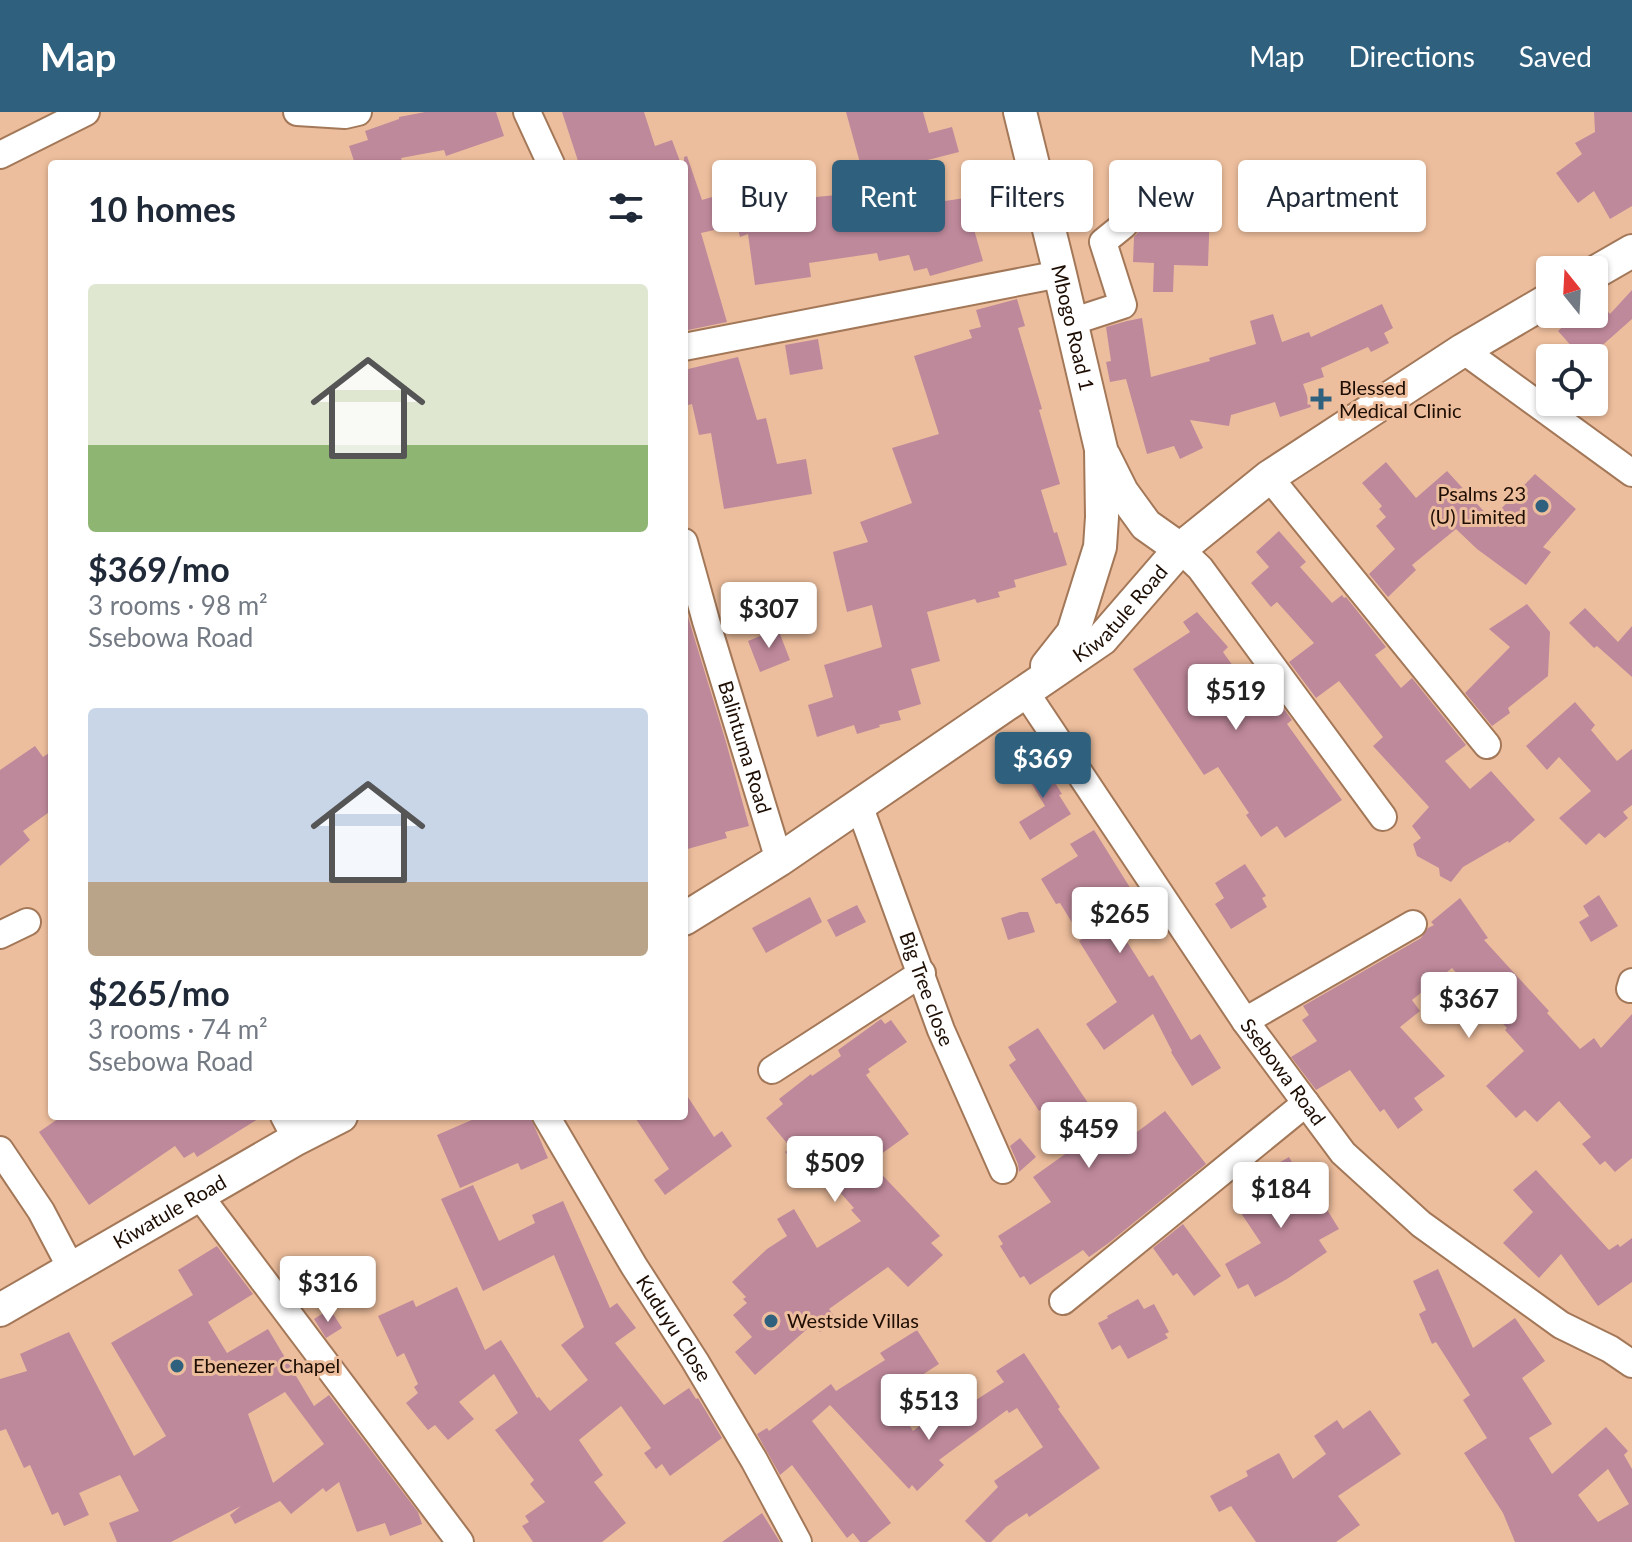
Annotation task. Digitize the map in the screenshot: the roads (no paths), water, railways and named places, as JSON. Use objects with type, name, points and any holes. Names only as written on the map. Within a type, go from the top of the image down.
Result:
[{"type":"main road","name":"Mbogo Road 1","points":[[1020,112],[1101,449],[1102,517],[1100,547],[1073,633],[1026,693]]},
{"type":"main road","points":[[1608,265],[1632,251]]},
{"type":"main road","name":"Kiwatule Road","points":[[688,917],[779,860],[1102,639],[1180,549],[1269,477],[1463,350],[1536,307]]},
{"type":"main road","name":"Mbogo Road 1","points":[[1101,449],[1122,492],[1146,525],[1180,549]]},
{"type":"main road","name":"Kiwatule Road","points":[[0,1310],[199,1195],[290,1128],[324,1120]]},
{"type":"street","points":[[0,155],[86,112]]},
{"type":"street","points":[[297,112],[345,115],[358,112]]},
{"type":"street","points":[[527,112],[549,160]]},
{"type":"street","points":[[1071,322],[1123,305],[1103,242],[1115,232]]},
{"type":"street","points":[[688,346],[1060,274]]},
{"type":"street","points":[[1463,350],[1632,473]]},
{"type":"street","points":[[1269,477],[1487,745]]},
{"type":"street","points":[[1180,549],[1200,568],[1383,817]]},
{"type":"street","name":"Balintuma Road","points":[[688,572],[695,624],[779,860]]},
{"type":"street","name":"Ssebowa Road","points":[[1026,693],[1245,1021],[1343,1153],[1421,1224],[1561,1325],[1610,1349],[1632,1364]]},
{"type":"street","name":"Big Tree close","points":[[859,805],[941,1030],[1003,1170]]},
{"type":"street","points":[[0,935],[27,922]]},
{"type":"street","points":[[1245,1021],[1413,924]]},
{"type":"street","points":[[772,1070],[922,973]]},
{"type":"street","points":[[1063,1301],[1306,1103]]},
{"type":"street","name":"Kuduyu Close","points":[[548,1120],[747,1448],[798,1542]]},
{"type":"street","points":[[0,1150],[41,1211],[71,1268]]},
{"type":"street","points":[[199,1195],[460,1542]]},
{"type":"place","name":"Blessed Medical Clinic","points":[[1321,399]]},
{"type":"place","name":"Psalms 23 (U) Limited","points":[[1542,506]]},
{"type":"place","name":"Westside Villas","points":[[771,1321]]},
{"type":"place","name":"Ebenezer Chapel","points":[[177,1366]]}]
